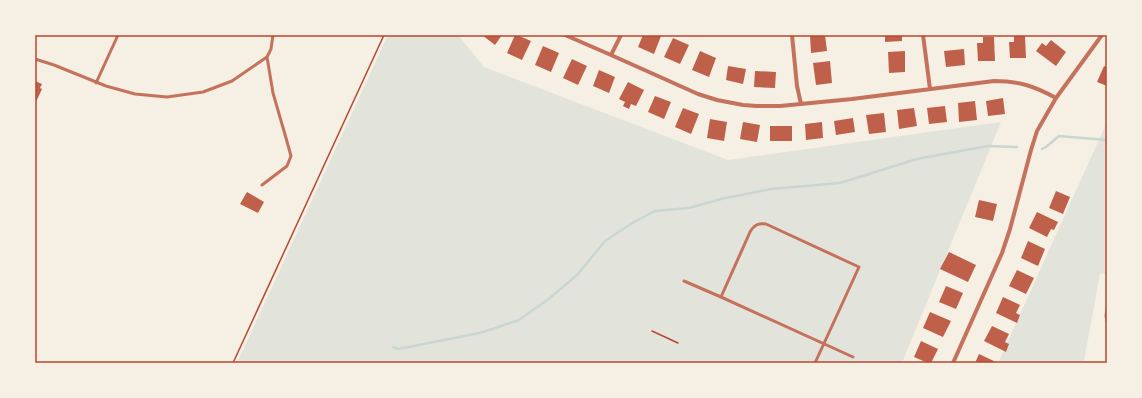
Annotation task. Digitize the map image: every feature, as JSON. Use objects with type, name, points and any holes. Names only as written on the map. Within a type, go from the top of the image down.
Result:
[{"type":"street","points":[[565,35],[611,54],[687,90],[730,103],[757,106],[780,106],[852,99],[994,81],[1006,81],[1032,86],[1056,98]]},
{"type":"street","points":[[611,54],[621,35]]},
{"type":"street","points":[[792,35],[796,80],[801,104]]},
{"type":"street","points":[[923,35],[930,89]]},
{"type":"street","points":[[953,363],[1002,253],[1037,131],[1056,98],[1102,35]]},
{"type":"lane","points":[[96,83],[118,35]]},
{"type":"lane","points":[[35,59],[54,65],[96,83],[136,94],[167,97],[203,92],[232,81],[267,57],[271,49],[272,35]]},
{"type":"lane","points":[[262,185],[287,166],[291,156],[273,93],[267,57]]},
{"type":"lane","points":[[721,297],[750,232],[755,225],[758,224],[766,224],[859,267],[814,363]]},
{"type":"lane","points":[[684,281],[853,357]]},
{"type":"lane","points":[[1107,309],[1107,320]]},
{"type":"path","points":[[233,363],[384,35]]},
{"type":"path","points":[[652,331],[678,343]]},
{"type":"shaded area","points":[[388,35],[458,35],[484,67],[728,160],[1001,122],[902,363],[237,363]]},
{"type":"shaded area","points":[[1107,122],[1107,273],[1100,274],[1084,361],[1086,363],[998,363]]},
{"type":"building","points":[[482,35],[502,35],[495,45]]},
{"type":"building","points":[[515,35],[531,41],[522,60],[507,53]]},
{"type":"building","points":[[643,35],[661,36],[654,54],[638,47]]},
{"type":"building","points":[[810,35],[825,35],[827,51],[811,53]]},
{"type":"building","points":[[885,35],[902,35],[902,41],[885,42]]},
{"type":"building","points":[[1014,36],[1025,36],[1026,58],[1010,58],[1009,42],[1014,42]]},
{"type":"building","points":[[983,37],[994,37],[995,61],[978,61],[977,43],[983,43]]},
{"type":"building","points":[[673,38],[689,45],[680,64],[664,57]]},
{"type":"building","points":[[1051,40],[1066,52],[1056,66],[1036,51],[1042,43],[1046,46]]},
{"type":"building","points":[[543,46],[559,53],[551,72],[535,65]]},
{"type":"building","points":[[964,49],[965,65],[946,67],[944,51]]},
{"type":"building","points":[[700,51],[716,58],[709,77],[692,70]]},
{"type":"building","points":[[905,51],[905,72],[889,73],[888,52]]},
{"type":"building","points":[[572,59],[587,66],[578,85],[563,78]]},
{"type":"building","points":[[830,61],[832,83],[816,85],[813,63]]},
{"type":"building","points":[[728,66],[746,69],[743,84],[726,80]]},
{"type":"building","points":[[1104,66],[1107,67],[1107,86],[1097,82]]},
{"type":"building","points":[[599,70],[615,77],[609,93],[593,86]]},
{"type":"building","points":[[755,71],[776,72],[775,88],[754,87]]},
{"type":"building","points":[[35,81],[42,84],[40,88],[42,89],[35,104]]},
{"type":"building","points":[[628,82],[644,90],[636,106],[631,104],[629,109],[623,106],[625,102],[619,99]]},
{"type":"building","points":[[655,96],[671,102],[664,119],[648,112]]},
{"type":"building","points":[[1003,98],[1005,114],[988,116],[986,101]]},
{"type":"building","points":[[975,101],[977,120],[959,122],[958,103]]},
{"type":"building","points":[[945,106],[947,122],[929,124],[927,108]]},
{"type":"building","points":[[683,108],[699,114],[691,134],[675,127]]},
{"type":"building","points":[[914,108],[917,126],[899,129],[897,110]]},
{"type":"building","points":[[884,113],[886,132],[869,134],[866,115]]},
{"type":"building","points":[[853,118],[855,132],[836,135],[834,121]]},
{"type":"building","points":[[710,119],[727,122],[724,141],[707,138]]},
{"type":"building","points":[[743,122],[760,125],[757,142],[740,139]]},
{"type":"building","points":[[822,122],[823,138],[806,140],[805,124]]},
{"type":"building","points":[[770,126],[792,126],[792,141],[770,141]]},
{"type":"building","points":[[1056,191],[1070,197],[1063,214],[1049,208]]},
{"type":"building","points":[[247,192],[264,202],[258,213],[240,204]]},
{"type":"building","points":[[979,200],[997,204],[993,221],[975,217]]},
{"type":"building","points":[[1037,212],[1058,222],[1054,230],[1051,229],[1047,237],[1029,228]]},
{"type":"building","points":[[1028,241],[1045,249],[1038,266],[1021,258]]},
{"type":"building","points":[[949,252],[976,265],[968,282],[940,269]]},
{"type":"building","points":[[1017,270],[1034,278],[1026,294],[1009,286]]},
{"type":"building","points":[[946,286],[963,293],[956,309],[939,302]]},
{"type":"building","points":[[1003,297],[1020,305],[1016,313],[1020,315],[1017,323],[996,313]]},
{"type":"building","points":[[930,312],[951,321],[943,337],[923,328]]},
{"type":"building","points":[[992,326],[1009,334],[1005,342],[1009,344],[1006,352],[984,341]]},
{"type":"building","points":[[921,341],[938,349],[931,363],[914,357]]},
{"type":"building","points":[[979,354],[998,363],[975,363]]},
{"type":"waterway","points":[[1042,149],[1059,136],[1107,140]]},
{"type":"waterway","points":[[393,347],[398,349],[480,333],[519,320],[550,298],[578,274],[605,241],[632,223],[655,211],[689,208],[721,199],[771,189],[840,183],[917,159],[988,146],[1017,147]]}]
